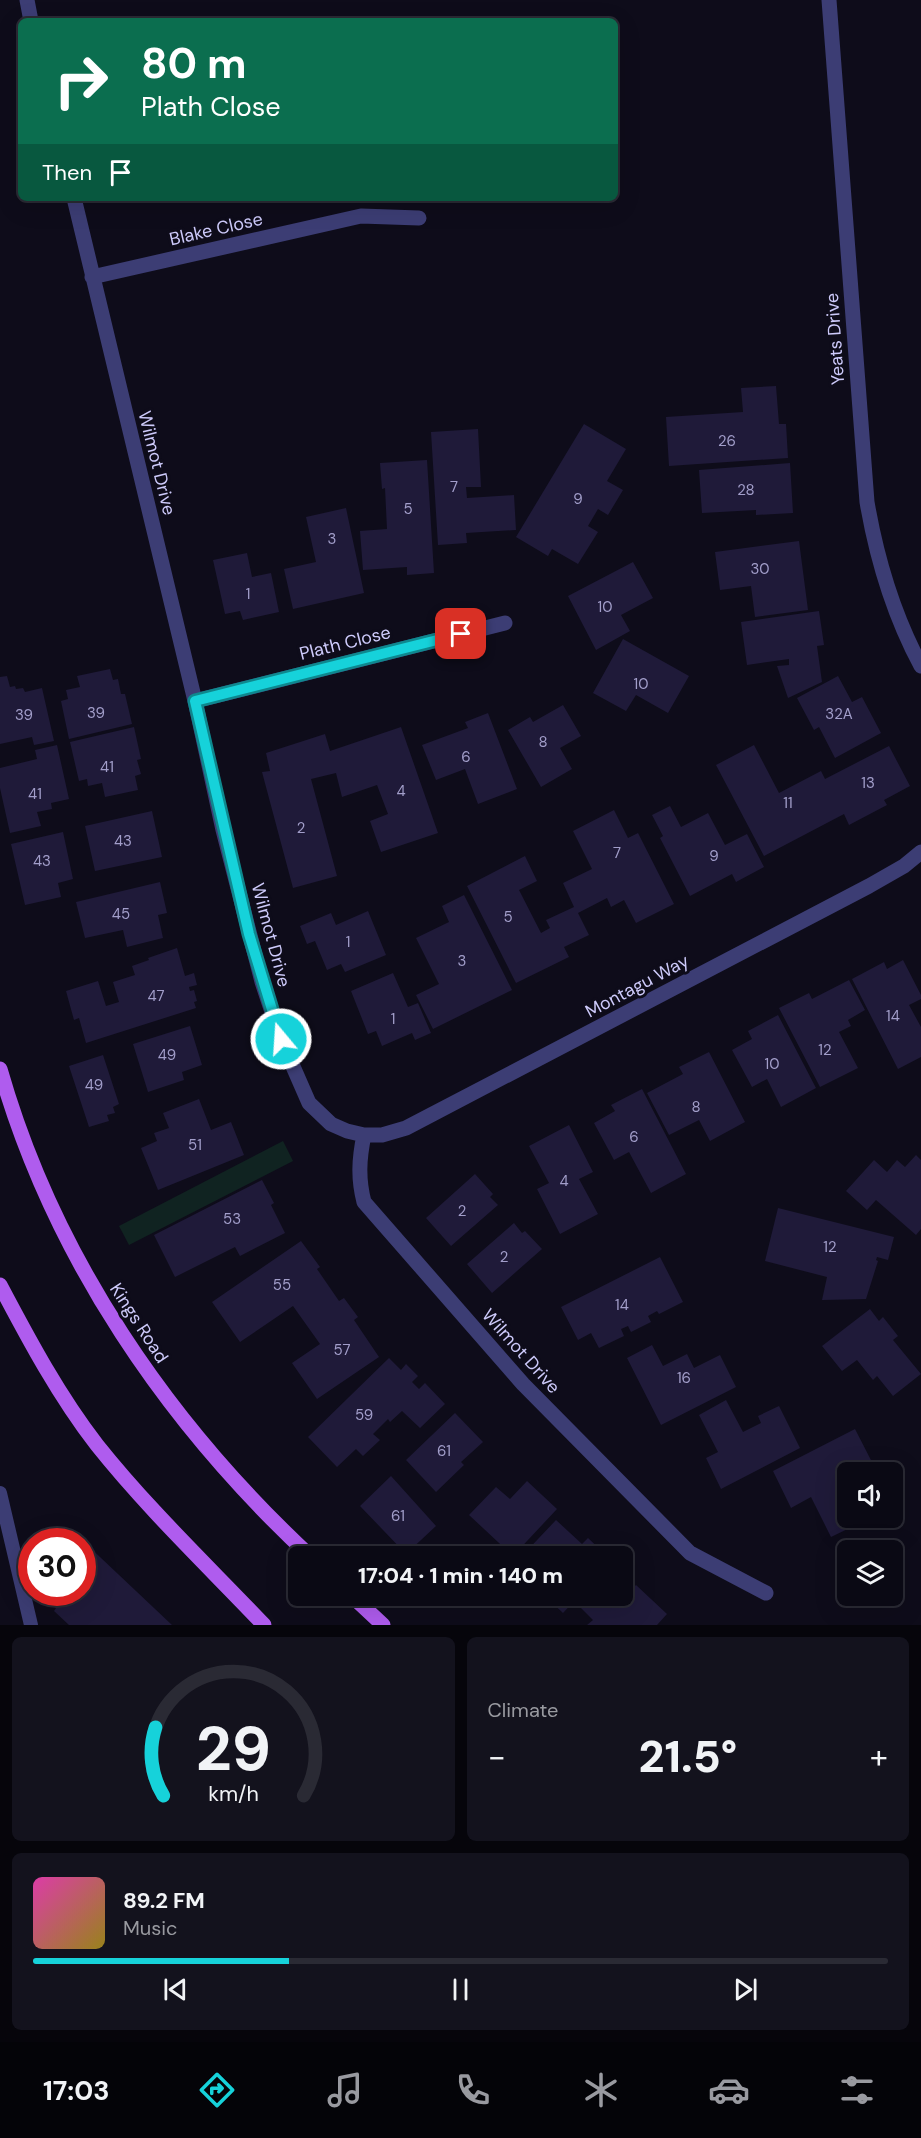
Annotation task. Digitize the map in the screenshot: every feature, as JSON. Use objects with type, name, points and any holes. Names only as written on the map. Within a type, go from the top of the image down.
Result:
[{"type":"main road","name":"Kings Road","points":[[0,1069],[45,1193],[93,1287],[125,1340],[168,1401],[209,1452],[299,1546]]},
{"type":"main road","points":[[0,1285],[60,1392],[96,1443],[171,1529],[264,1625]]},
{"type":"main road","points":[[363,1606],[383,1625]]},
{"type":"street","points":[[27,0],[31,18]]},
{"type":"street","name":"Yeats Drive","points":[[829,0],[867,502],[884,581],[902,628],[921,666]]},
{"type":"street","name":"Wilmot Drive","points":[[75,201],[249,934],[281,1039],[309,1103],[331,1124],[364,1135],[358,1159],[359,1185],[364,1202],[515,1376],[690,1553],[766,1593]]},
{"type":"street","name":"Blake Close","points":[[92,277],[361,216],[419,218]]},
{"type":"street","name":"Plath Close","points":[[195,701],[505,623]]},
{"type":"street","name":"Montagu Way","points":[[364,1135],[382,1136],[406,1128],[869,886],[904,866],[921,852]]},
{"type":"lane","points":[[0,1492],[31,1625]]},
{"type":"green space","points":[[283,1141],[293,1161],[129,1245],[119,1226]]},
{"type":"building","points":[[776,386],[779,424],[786,424],[788,458],[669,466],[666,417],[743,412],[741,388]]},
{"type":"building","points":[[584,424],[626,449],[607,481],[623,490],[608,515],[598,509],[588,526],[598,532],[578,564],[552,549],[548,556],[516,537]]},
{"type":"building","points":[[478,429],[481,487],[466,487],[467,498],[514,495],[516,530],[466,533],[467,543],[438,545],[431,432]]},
{"type":"building","points":[[427,460],[434,573],[407,575],[407,567],[363,570],[360,531],[387,529],[385,488],[382,489],[380,463]]},
{"type":"building","points":[[790,463],[793,513],[756,515],[756,510],[702,513],[699,470]]},
{"type":"building","points":[[346,508],[364,593],[293,609],[284,569],[316,562],[306,517]]},
{"type":"building","points":[[799,541],[808,610],[755,617],[751,586],[720,590],[715,552]]},
{"type":"building","points":[[247,553],[252,577],[271,573],[279,612],[243,620],[240,611],[225,614],[213,560]]},
{"type":"building","points":[[633,562],[653,598],[621,615],[630,631],[596,650],[568,596]]},
{"type":"building","points":[[819,611],[824,645],[817,646],[822,682],[788,698],[777,666],[789,665],[789,659],[747,665],[741,622]]},
{"type":"building","points":[[623,639],[689,676],[668,713],[636,695],[626,711],[593,693]]},
{"type":"building","points":[[110,669],[113,680],[118,679],[121,694],[125,694],[132,724],[69,739],[61,701],[68,699],[66,690],[80,687],[77,676]]},
{"type":"building","points":[[7,676],[10,687],[23,688],[25,692],[42,688],[54,741],[34,745],[32,737],[0,744],[0,677]]},
{"type":"building","points":[[838,676],[852,702],[862,697],[881,733],[835,758],[819,727],[814,730],[797,698]]},
{"type":"building","points":[[563,705],[581,736],[560,748],[572,769],[541,787],[508,730],[530,717],[533,722]]},
{"type":"building","points":[[488,713],[517,789],[478,804],[465,769],[436,780],[422,745],[468,728],[465,722]]},
{"type":"building","points":[[134,727],[141,759],[137,760],[141,774],[135,776],[138,790],[105,797],[102,783],[88,786],[87,779],[79,781],[70,742]]},
{"type":"building","points":[[401,727],[438,833],[381,852],[370,821],[388,814],[377,785],[342,797],[336,773],[311,779],[337,876],[293,888],[262,772],[270,771],[266,753],[325,734],[330,751]]},
{"type":"building","points":[[57,745],[69,799],[51,803],[52,809],[37,812],[41,826],[10,833],[0,788],[0,768],[37,759],[35,750]]},
{"type":"building","points":[[754,745],[779,793],[821,771],[825,779],[889,746],[910,786],[884,800],[887,805],[849,825],[844,814],[764,856],[716,765]]},
{"type":"building","points":[[670,806],[681,827],[708,813],[725,845],[747,834],[764,867],[736,882],[732,874],[690,896],[660,838],[663,836],[652,815]]},
{"type":"building","points":[[614,810],[628,838],[638,833],[674,904],[636,923],[624,900],[611,907],[607,898],[578,913],[589,935],[564,947],[569,957],[516,983],[467,886],[525,856],[537,881],[519,890],[541,933],[550,928],[546,920],[574,907],[563,883],[592,869],[573,831]]},
{"type":"building","points":[[152,811],[162,857],[95,871],[85,826]]},
{"type":"building","points":[[63,832],[73,879],[58,883],[61,897],[25,905],[11,844]]},
{"type":"building","points":[[160,882],[167,913],[158,915],[163,938],[127,947],[123,930],[85,938],[76,902]]},
{"type":"building","points":[[464,895],[512,990],[433,1029],[416,995],[439,984],[416,938],[449,922],[442,906]]},
{"type":"building","points":[[368,911],[386,955],[345,972],[341,964],[327,970],[315,941],[307,944],[300,926],[331,913],[336,925]]},
{"type":"building","points":[[177,948],[185,976],[194,973],[197,985],[189,987],[190,991],[194,990],[196,1008],[86,1043],[79,1018],[74,1020],[66,991],[98,981],[106,1006],[119,1002],[113,982],[135,975],[132,966]]},
{"type":"building","points":[[903,960],[921,995],[921,999],[909,1005],[921,1027],[921,1057],[898,1069],[852,979],[884,962],[887,969]]},
{"type":"building","points":[[393,973],[408,1007],[418,1003],[431,1033],[415,1040],[412,1033],[382,1046],[376,1031],[368,1034],[351,991]]},
{"type":"building","points":[[849,980],[865,1010],[848,1020],[851,1026],[839,1032],[858,1068],[820,1087],[779,1008],[809,993],[812,999]]},
{"type":"building","points":[[778,1015],[816,1088],[781,1107],[767,1079],[752,1087],[732,1050],[752,1039],[748,1031]]},
{"type":"building","points":[[190,1026],[202,1065],[182,1072],[184,1080],[148,1092],[133,1044]]},
{"type":"building","points":[[709,1052],[745,1122],[710,1141],[699,1120],[669,1135],[647,1093],[683,1074],[679,1067]]},
{"type":"building","points":[[103,1055],[119,1104],[113,1107],[115,1113],[107,1115],[109,1121],[89,1127],[69,1066]]},
{"type":"building","points":[[642,1089],[686,1174],[651,1193],[629,1152],[614,1160],[594,1123],[615,1111],[611,1105]]},
{"type":"building","points":[[199,1099],[211,1130],[231,1122],[244,1155],[158,1190],[141,1148],[157,1141],[154,1133],[169,1128],[163,1113]]},
{"type":"building","points":[[569,1125],[593,1172],[579,1179],[598,1214],[560,1234],[537,1189],[549,1183],[529,1146]]},
{"type":"building","points":[[916,1155],[921,1160],[921,1229],[916,1235],[876,1200],[867,1210],[846,1191],[874,1160],[887,1172],[897,1160],[905,1167]]},
{"type":"building","points":[[475,1174],[493,1194],[490,1197],[498,1205],[451,1246],[426,1218]]},
{"type":"building","points":[[262,1180],[274,1203],[271,1205],[285,1233],[240,1256],[235,1247],[175,1277],[154,1235]]},
{"type":"building","points":[[778,1208],[894,1237],[888,1260],[877,1257],[878,1261],[866,1299],[822,1300],[827,1277],[765,1261]]},
{"type":"building","points":[[514,1223],[522,1233],[525,1231],[542,1249],[492,1293],[467,1264]]},
{"type":"building","points":[[301,1241],[320,1267],[317,1269],[339,1301],[344,1298],[358,1317],[354,1320],[379,1357],[317,1399],[292,1363],[320,1344],[293,1306],[240,1342],[212,1302]]},
{"type":"building","points":[[660,1257],[683,1302],[659,1314],[657,1311],[648,1316],[651,1322],[631,1332],[628,1326],[621,1329],[624,1336],[599,1348],[591,1333],[578,1340],[561,1307]]},
{"type":"building","points":[[870,1309],[879,1321],[883,1317],[898,1336],[893,1340],[921,1374],[893,1396],[877,1376],[873,1380],[857,1360],[842,1371],[822,1346]]},
{"type":"building","points":[[652,1345],[663,1366],[687,1354],[694,1368],[720,1355],[736,1387],[661,1425],[627,1358]]},
{"type":"building","points":[[389,1358],[401,1370],[406,1364],[418,1376],[412,1382],[419,1389],[425,1383],[445,1404],[420,1428],[402,1411],[390,1422],[388,1419],[373,1434],[380,1440],[363,1456],[356,1449],[337,1467],[308,1437]]},
{"type":"building","points":[[726,1400],[743,1432],[761,1423],[758,1416],[779,1406],[800,1448],[721,1489],[706,1458],[718,1452],[699,1415]]},
{"type":"building","points":[[455,1413],[483,1442],[461,1462],[464,1465],[436,1492],[406,1460]]},
{"type":"building","points":[[855,1429],[872,1462],[837,1462],[837,1528],[850,1528],[831,1537],[811,1497],[791,1508],[773,1471]]},
{"type":"building","points":[[391,1476],[436,1526],[415,1546],[398,1546],[360,1506]]},
{"type":"building","points":[[527,1481],[557,1509],[522,1546],[502,1546],[469,1515],[496,1487],[510,1499]]},
{"type":"building","points":[[556,1520],[582,1544],[588,1538],[596,1546],[531,1546]]},
{"type":"building","points":[[96,1553],[172,1625],[69,1625],[54,1611],[56,1608],[54,1606],[96,1606]]},
{"type":"building","points":[[636,1585],[667,1614],[657,1625],[587,1625],[593,1620],[579,1606],[633,1606],[633,1588]]},
{"type":"building","points":[[556,1606],[570,1606],[563,1613]]},
{"type":"route","points":[[281,1039],[249,934],[223,830],[195,701],[461,634]]}]
